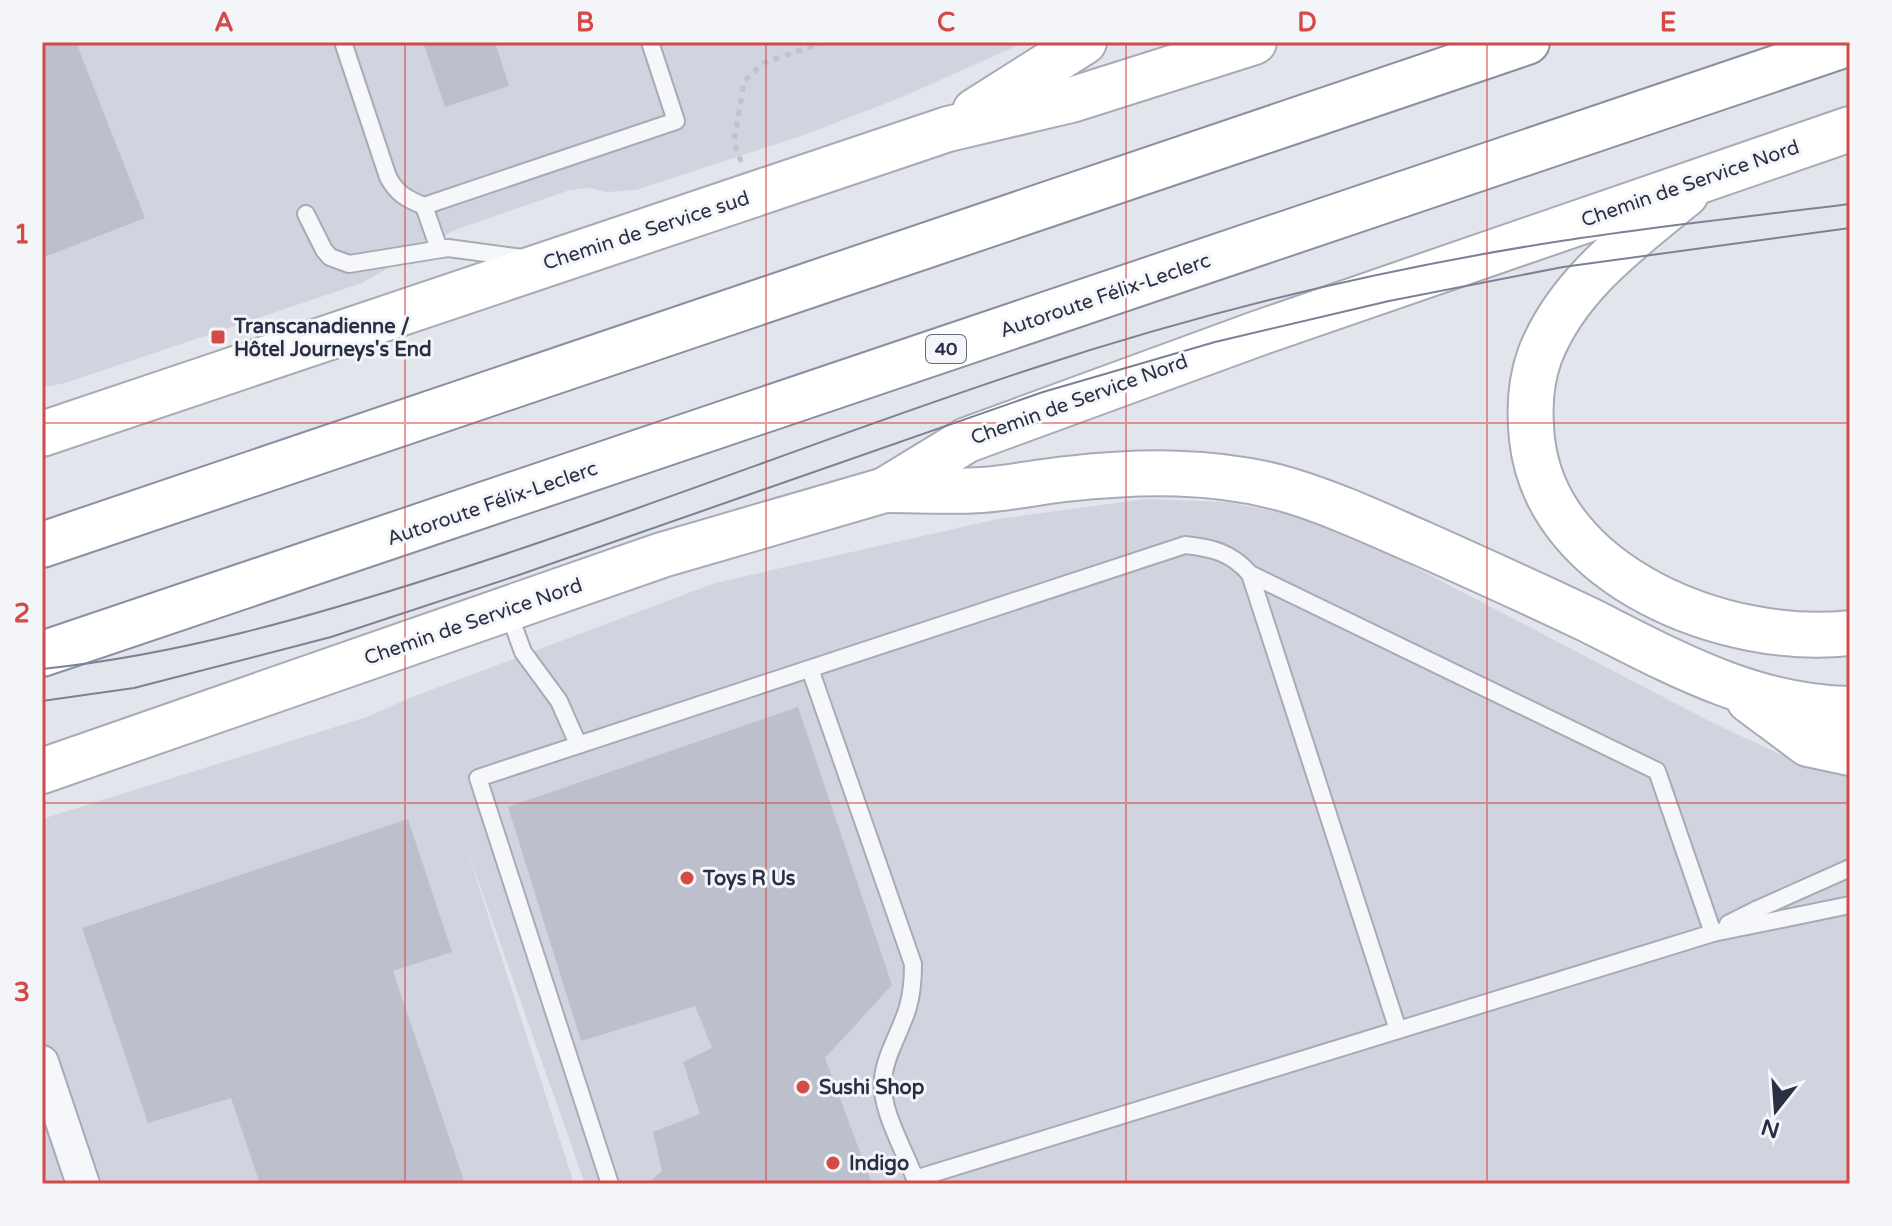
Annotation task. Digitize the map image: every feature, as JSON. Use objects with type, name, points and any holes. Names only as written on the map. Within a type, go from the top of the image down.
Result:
[{"type":"main road","points":[[948,129],[1084,42]]},
{"type":"main road","name":"Chemin de Service sud","points":[[42,434],[948,129],[1071,100],[1254,42]]},
{"type":"main road","points":[[42,545],[1527,42]]},
{"type":"main road","name":"Autoroute Félix-Leclerc","points":[[42,654],[1850,43]]},
{"type":"main road","name":"Chemin de Service Nord","points":[[42,771],[662,555],[885,490],[967,440],[1273,327],[1850,129]]},
{"type":"main road","points":[[1706,177],[1610,257],[1572,299],[1556,323],[1540,356],[1532,386],[1530,418],[1543,484],[1560,515],[1582,542],[1610,567],[1668,603],[1730,624],[1770,631],[1808,635],[1850,633]]},
{"type":"main road","points":[[885,490],[982,490],[1142,473],[1222,477],[1286,489],[1360,516],[1734,689],[1812,707],[1850,709]]},
{"type":"main road","points":[[1734,689],[1808,744],[1850,753]]},
{"type":"street","points":[[42,1062],[83,1184]]},
{"type":"lane","points":[[343,42],[388,177],[395,190],[424,206],[676,121],[650,42]]},
{"type":"lane","points":[[424,206],[439,249]]},
{"type":"lane","points":[[306,214],[324,250],[339,261],[358,264],[448,248],[549,262]]},
{"type":"lane","points":[[610,1184],[478,778],[1185,545],[1217,549],[1238,561],[1250,574],[1657,771],[1713,933]]},
{"type":"lane","points":[[1250,574],[1398,1030]]},
{"type":"lane","points":[[508,610],[523,652],[559,701],[578,744]]},
{"type":"lane","points":[[810,669],[913,964],[907,1009],[888,1056],[883,1079],[885,1099],[916,1181],[1713,933],[1850,905]]},
{"type":"lane","points":[[1713,933],[1850,868]]},
{"type":"path","points":[[739,159],[734,142],[744,82],[763,63],[825,42]]},
{"type":"shaded area","points":[[42,42],[1025,42],[902,97],[804,135],[636,190],[570,190],[455,230],[362,283],[50,386],[42,385]]},
{"type":"shaded area","points":[[1145,499],[1226,502],[1306,517],[1397,558],[1713,723],[1803,765],[1850,773],[1850,1184],[585,1184],[467,849],[574,1184],[42,1184],[42,819],[367,717],[412,697],[715,583],[998,519]]},
{"type":"building","points":[[42,42],[76,42],[145,218],[42,258]]},
{"type":"building","points":[[423,42],[495,42],[509,86],[445,107]]},
{"type":"building","points":[[798,707],[892,985],[825,1058],[872,1184],[650,1184],[662,1171],[653,1132],[700,1114],[683,1062],[712,1048],[695,1006],[581,1041],[508,807]]},
{"type":"building","points":[[408,819],[452,952],[393,971],[465,1184],[260,1184],[231,1098],[148,1123],[82,928]]},
{"type":"tram line","points":[[42,669],[195,644],[345,605],[518,550],[1031,369],[1161,329],[1293,294],[1426,265],[1561,241],[1850,204]]},
{"type":"tram line","points":[[42,701],[134,688],[331,637],[516,576],[1043,392],[1215,342],[1389,301],[1563,267],[1850,228]]},
{"type":"place","name":"Transcanadienne / Hôtel Journeys's End","points":[[218,337]]},
{"type":"place","name":"Toys R Us","points":[[687,878]]},
{"type":"place","name":"Sushi Shop","points":[[803,1087]]},
{"type":"place","name":"Indigo","points":[[833,1163]]}]
